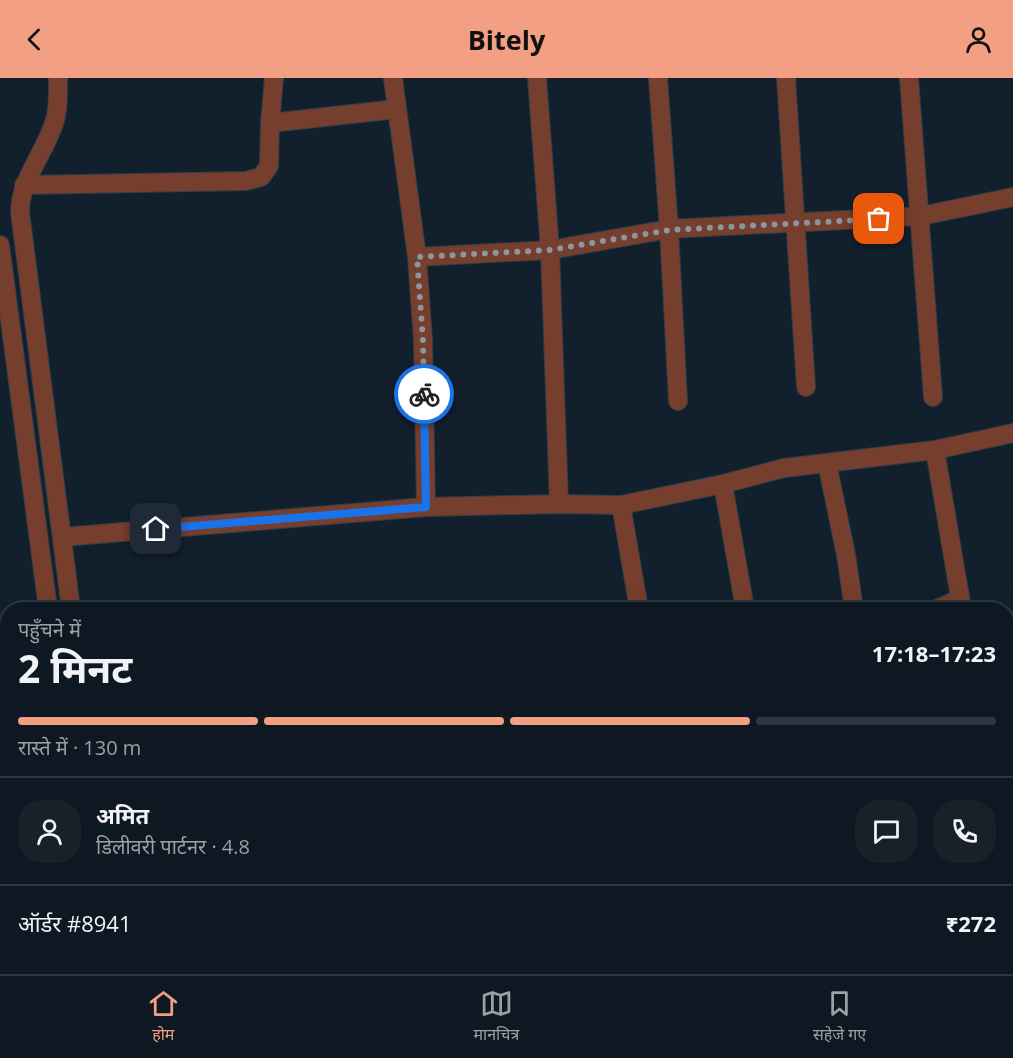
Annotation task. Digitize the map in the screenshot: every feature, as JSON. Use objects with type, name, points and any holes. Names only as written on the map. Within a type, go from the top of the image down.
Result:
[{"type":"street","points":[[58,78],[55,121],[38,162],[24,185],[20,212],[70,602]]},
{"type":"street","points":[[24,185],[246,181],[261,177],[269,166],[274,78]]},
{"type":"street","points":[[393,78],[417,257],[423,340],[426,507]]},
{"type":"street","points":[[537,78],[550,250],[559,504]]},
{"type":"street","points":[[658,78],[678,401]]},
{"type":"street","points":[[786,78],[806,387]]},
{"type":"street","points":[[909,78],[933,396]]},
{"type":"street","points":[[270,123],[397,109]]},
{"type":"street","points":[[417,257],[550,250],[669,230],[921,216],[1013,197]]},
{"type":"street","points":[[0,245],[47,602]]},
{"type":"street","points":[[62,537],[426,507],[621,505],[723,484],[784,468],[935,450],[1013,433]]},
{"type":"street","points":[[935,450],[961,602]]},
{"type":"street","points":[[827,463],[853,602]]},
{"type":"street","points":[[723,484],[744,602]]},
{"type":"street","points":[[621,505],[638,602]]},
{"type":"way so far","points":[[424,394],[417,257],[550,250],[669,230],[879,219]]},
{"type":"route","points":[[156,529],[426,507],[424,394]]}]
